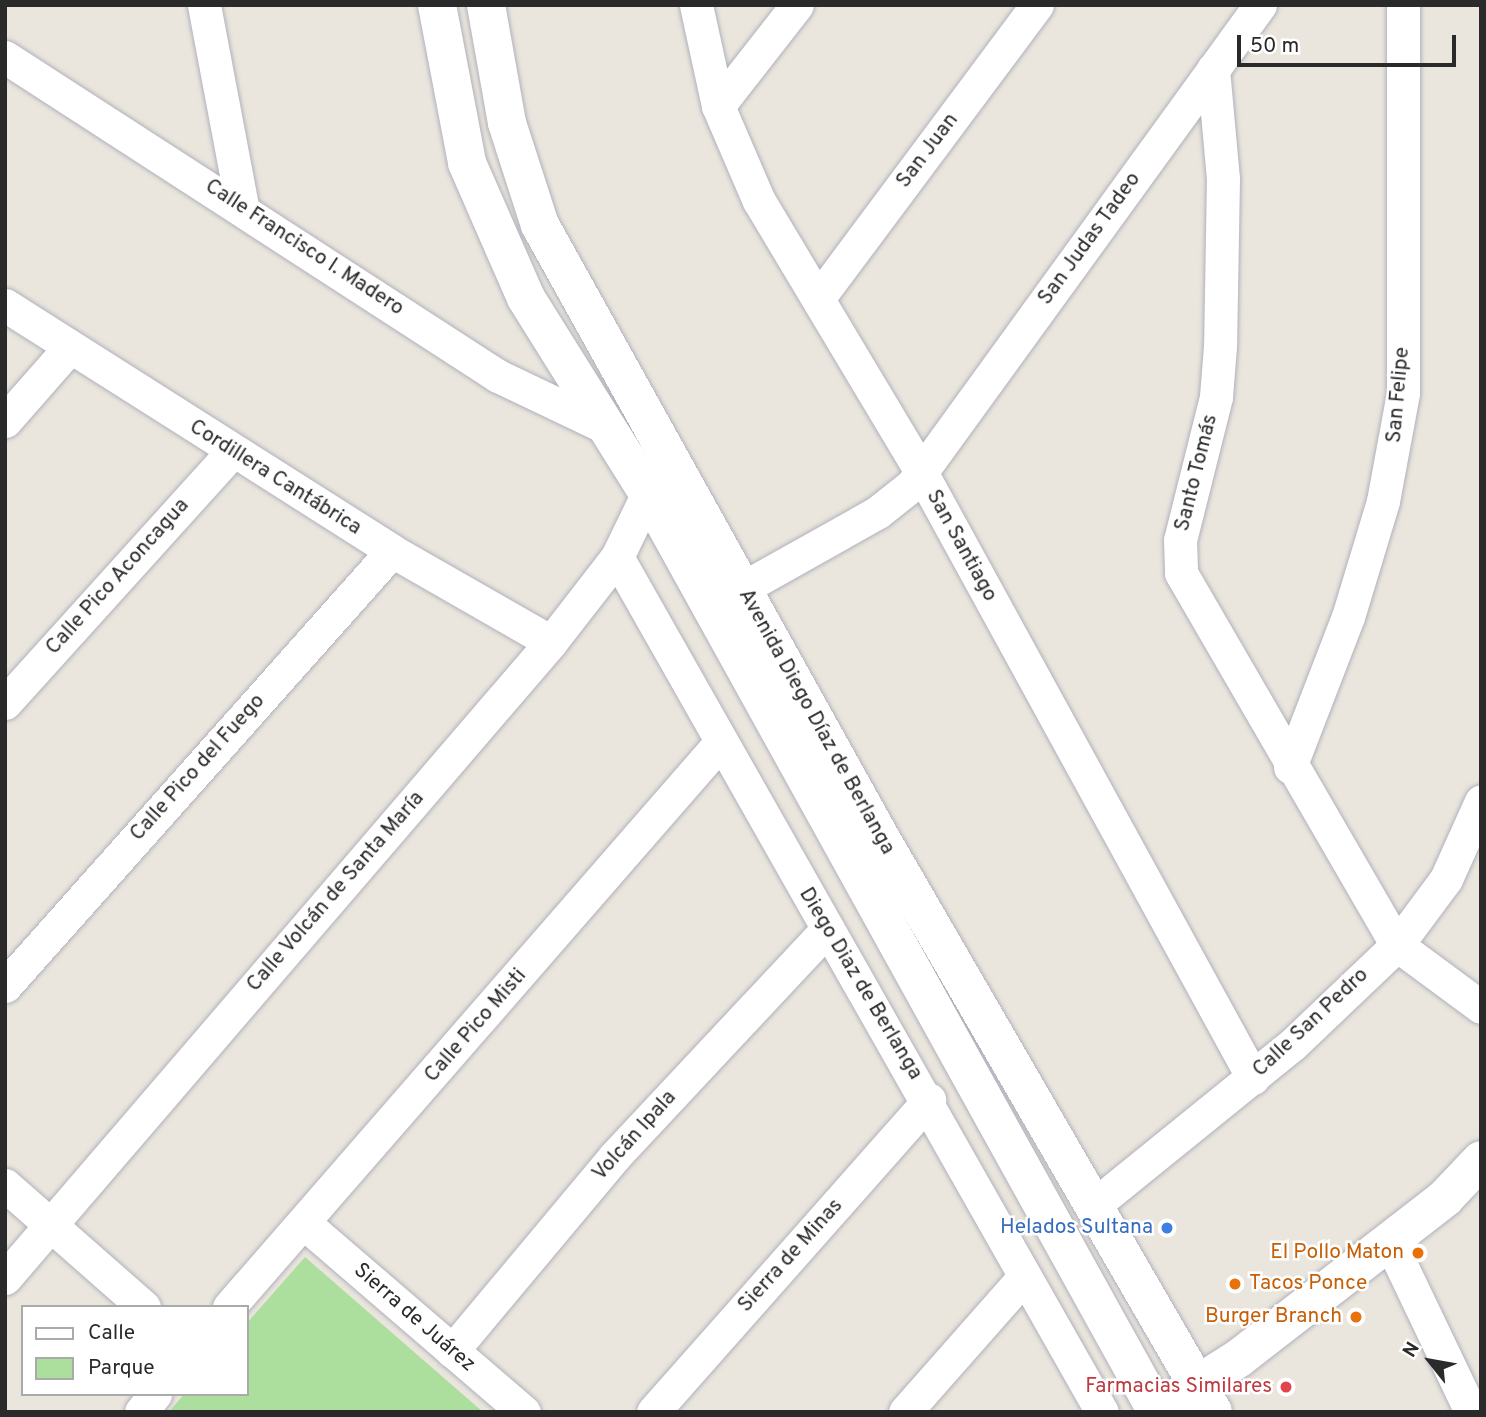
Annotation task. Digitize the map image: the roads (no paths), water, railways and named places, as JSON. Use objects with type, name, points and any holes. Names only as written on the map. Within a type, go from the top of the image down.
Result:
[{"type":"main road","name":"Avenida Diego Díaz de Berlanga","points":[[437,5],[467,163],[486,219],[526,298],[648,493],[1156,1411]]},
{"type":"main road","name":"Avenida Diego Díaz de Berlanga","points":[[486,5],[507,123],[540,225],[741,589],[1093,1206],[1206,1398]]},
{"type":"main road","points":[[1156,1411],[1206,1398],[1390,1242],[1481,1160]]},
{"type":"street","points":[[204,5],[242,207]]},
{"type":"street","name":"San Santiago","points":[[696,5],[718,106],[759,201],[820,296],[921,472],[1253,1078]]},
{"type":"street","points":[[718,106],[797,5]]},
{"type":"street","name":"San Juan","points":[[820,296],[1037,5]]},
{"type":"street","name":"San Judas Tadeo","points":[[741,589],[878,512],[921,472],[1260,5]]},
{"type":"street","name":"San Felipe","points":[[1290,767],[1348,617],[1383,501],[1403,393],[1403,5]]},
{"type":"street","name":"Calle Francisco I. Madero","points":[[5,57],[242,207],[499,376],[607,428]]},
{"type":"street","name":"Santo Tomás","points":[[1213,69],[1223,178],[1220,346],[1213,408],[1181,540],[1181,573],[1290,767],[1398,945]]},
{"type":"street","name":"Cordillera Cantábrica","points":[[5,305],[391,551],[551,642]]},
{"type":"street","points":[[5,421],[70,347]]},
{"type":"street","name":"Calle Pico Aconcagua","points":[[5,703],[232,452]]},
{"type":"street","name":"Calle Volcán de Santa María","points":[[5,1278],[551,642],[617,557],[648,493]]},
{"type":"street","name":"Calle Pico del Fuego","points":[[5,986],[391,551]]},
{"type":"street","name":"Diego Diaz de Berlanga","points":[[617,557],[720,743],[929,1100],[1102,1412]]},
{"type":"street","name":"Calle Pico Misti","points":[[231,1305],[720,743]]},
{"type":"street","name":"Calle San Pedro","points":[[1093,1206],[1253,1078],[1398,945],[1446,879],[1481,801]]},
{"type":"street","name":"Volcán Ipala","points":[[452,1351],[614,1157],[827,929]]},
{"type":"street","points":[[1398,945],[1481,1007]]},
{"type":"street","name":"Sierra de Minas","points":[[653,1412],[929,1100]]},
{"type":"street","points":[[5,1185],[142,1305]]},
{"type":"street","name":"Sierra de Juárez","points":[[304,1223],[524,1412]]},
{"type":"street","points":[[1390,1242],[1471,1412]]},
{"type":"street","points":[[905,1412],[1026,1276]]},
{"type":"street","points":[[141,1412],[153,1396]]},
{"type":"place","name":"Helados Sultana","points":[[1167,1228]]},
{"type":"place","name":"El Pollo Maton","points":[[1418,1253]]},
{"type":"place","name":"Tacos Ponce","points":[[1235,1284]]},
{"type":"place","name":"Burger Branch","points":[[1356,1317]]},
{"type":"place","name":"Farmacias Similares","points":[[1286,1387]]}]
